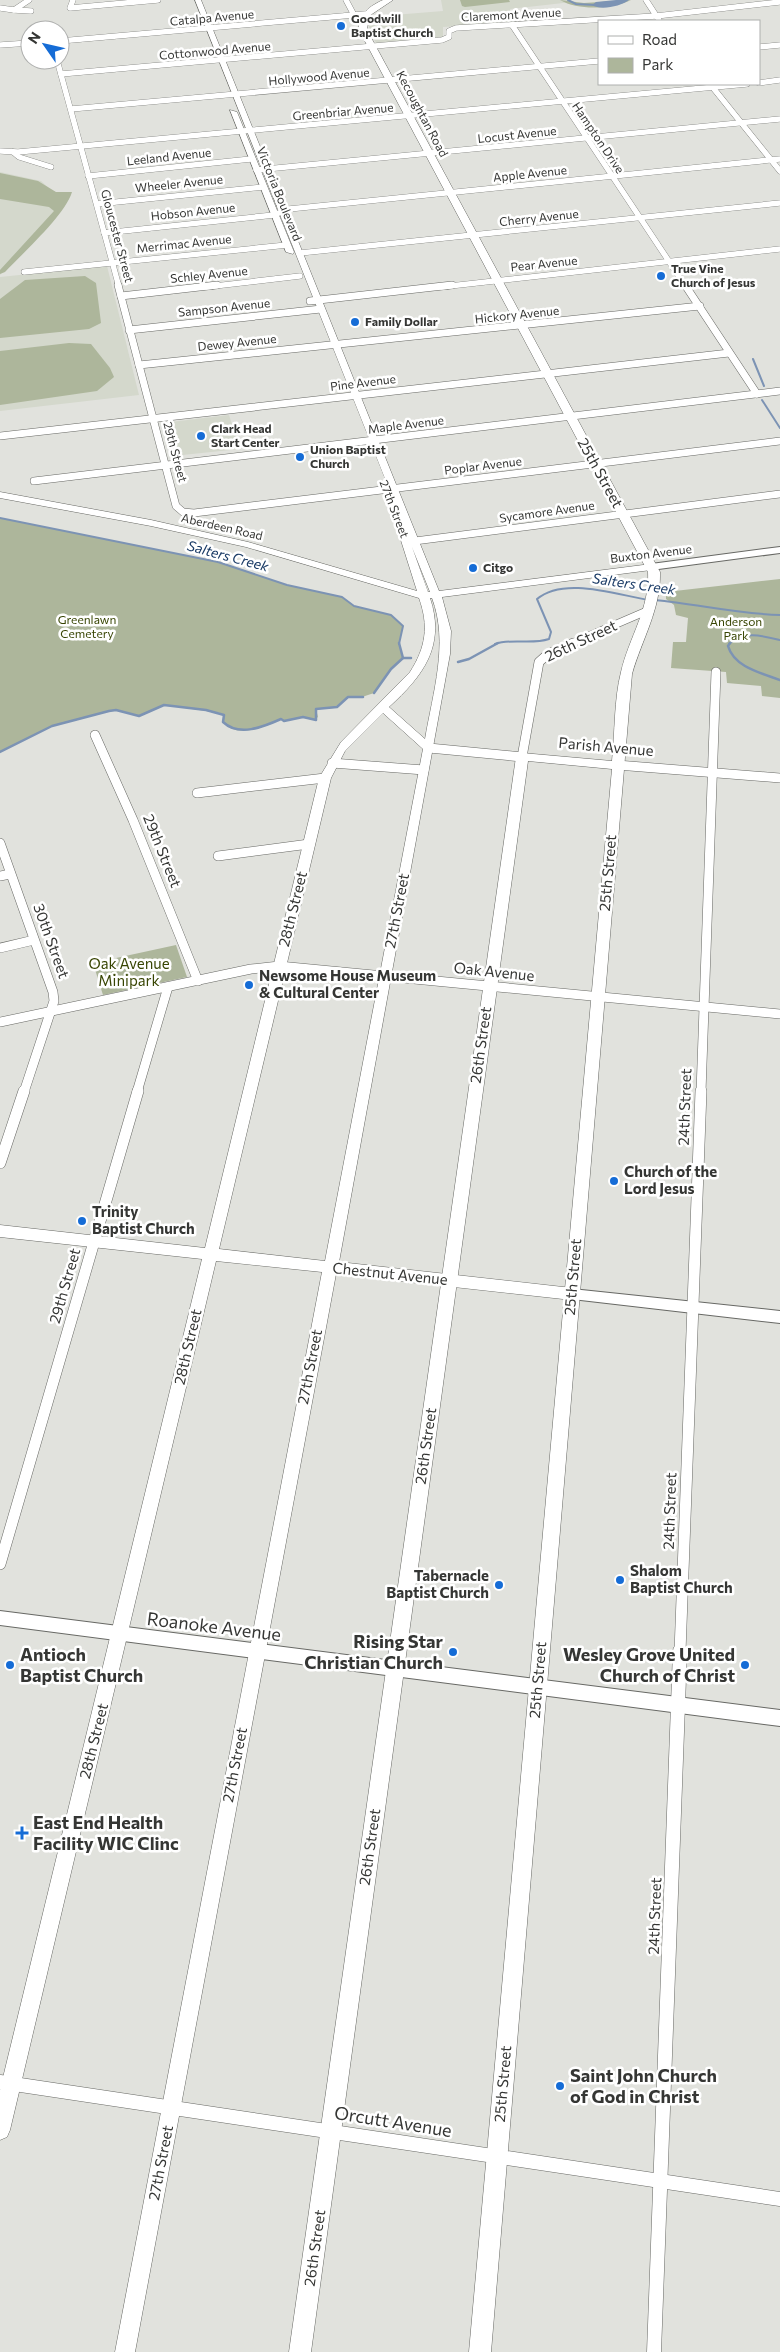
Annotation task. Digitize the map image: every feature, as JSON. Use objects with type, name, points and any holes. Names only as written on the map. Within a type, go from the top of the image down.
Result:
[{"type":"main road","name":"Victoria Boulevard","points":[[189,0],[222,60],[300,253],[317,309],[353,395]]},
{"type":"main road","name":"Victoria Boulevard","points":[[198,0],[213,61],[226,95],[300,276],[314,300]]},
{"type":"main road","points":[[365,14],[372,8],[389,0]]},
{"type":"main road","name":"Kecoughtan Road","points":[[365,14],[361,23],[372,47],[480,249]]},
{"type":"main road","name":"25th Street","points":[[480,249],[655,577],[654,594],[650,608],[626,674],[617,765],[480,2352]]},
{"type":"main road","name":"27th Street","points":[[353,395],[411,542],[430,596]]},
{"type":"main road","name":"Aberdeen Road","points":[[0,494],[229,541],[430,596]]},
{"type":"main road","name":"27th Street","points":[[125,2352],[424,770],[446,640],[444,623],[413,566],[411,542]]},
{"type":"main road","points":[[372,580],[394,581],[406,578],[411,574],[413,566]]},
{"type":"main road","name":"Buxton Avenue","points":[[430,596],[651,567]]},
{"type":"main road","name":"28th Street","points":[[0,2130],[6,2083],[120,1633],[325,778],[332,763],[349,739],[405,684],[419,667],[427,651],[431,633],[430,596]]},
{"type":"main road","points":[[382,707],[428,748]]},
{"type":"main road","name":"Parish Avenue","points":[[522,757],[617,765]]},
{"type":"main road","name":"26th Street","points":[[300,2352],[522,757]]},
{"type":"main road","name":"Chestnut Avenue","points":[[0,1231],[572,1294]]},
{"type":"street","points":[[14,10],[29,0]]},
{"type":"street","points":[[73,0],[70,8],[158,0]]},
{"type":"street","points":[[346,0],[354,15]]},
{"type":"street","points":[[646,0],[659,20]]},
{"type":"street","name":"Claremont Avenue","points":[[372,47],[444,39],[449,37],[449,31],[456,28],[656,16],[780,2]]},
{"type":"street","points":[[0,8],[31,11]]},
{"type":"street","name":"Catalpa Avenue","points":[[70,40],[365,14]]},
{"type":"street","name":"Hampton Drive","points":[[512,25],[538,67],[700,306],[757,394]]},
{"type":"street","points":[[0,45],[20,44]]},
{"type":"street","points":[[760,47],[780,45]]},
{"type":"street","name":"Cottonwood Avenue","points":[[61,74],[372,47]]},
{"type":"street","name":"Hollywood Avenue","points":[[71,109],[598,61]]},
{"type":"street","name":"Gloucester Street","points":[[60,70],[71,109],[78,147],[97,204],[153,418]]},
{"type":"street","points":[[760,83],[780,80]]},
{"type":"street","name":"Greenbriar Avenue","points":[[0,151],[13,152],[78,147],[729,85]]},
{"type":"street","points":[[711,86],[780,171]]},
{"type":"street","name":"Locust Avenue","points":[[256,170],[780,119]]},
{"type":"street","points":[[13,152],[19,157],[51,167]]},
{"type":"street","name":"Leeland Avenue","points":[[88,176],[251,159]]},
{"type":"street","name":"Apple Avenue","points":[[282,210],[780,160]]},
{"type":"street","name":"Wheeler Avenue","points":[[97,204],[263,187]]},
{"type":"street","name":"Cherry Avenue","points":[[300,253],[780,203]]},
{"type":"street","name":"Hobson Avenue","points":[[104,233],[274,215],[282,210]]},
{"type":"street","name":"Merrimac Avenue","points":[[24,272],[287,245]]},
{"type":"street","name":"Pear Avenue","points":[[314,300],[780,249]]},
{"type":"street","name":"Schley Avenue","points":[[121,296],[300,276]]},
{"type":"street","name":"Hickory Avenue","points":[[332,345],[700,306]]},
{"type":"street","name":"Sampson Avenue","points":[[129,330],[317,309]]},
{"type":"street","name":"Dewey Avenue","points":[[139,365],[332,345]]},
{"type":"street","name":"Pine Avenue","points":[[0,436],[729,352]]},
{"type":"street","name":"Maple Avenue","points":[[34,481],[780,392]]},
{"type":"street","name":"29th Street","points":[[153,418],[176,506],[188,513]]},
{"type":"street","name":"Poplar Avenue","points":[[188,513],[780,441]]},
{"type":"street","name":"Sycamore Avenue","points":[[411,542],[780,494]]},
{"type":"street","name":"Buxton Avenue","points":[[651,567],[780,550]]},
{"type":"street","name":"26th Street","points":[[522,757],[538,662],[548,654],[650,608]]},
{"type":"street","name":"24th Street","points":[[654,2352],[716,672]]},
{"type":"street","name":"29th Street","points":[[95,735],[133,820],[198,981]]},
{"type":"street","name":"Parish Avenue","points":[[428,748],[522,757]]},
{"type":"street","points":[[332,763],[424,770]]},
{"type":"street","name":"Parish Avenue","points":[[617,765],[780,778]]},
{"type":"street","points":[[197,793],[325,778]]},
{"type":"street","name":"30th Street","points":[[0,844],[5,875],[34,940],[53,992],[53,1011],[0,1163]]},
{"type":"street","points":[[218,856],[309,844]]},
{"type":"street","points":[[0,948],[34,940]]},
{"type":"street","name":"Oak Avenue","points":[[0,1022],[251,969],[280,966],[780,1014]]},
{"type":"street","name":"29th Street","points":[[0,1564],[168,987]]},
{"type":"street","name":"Chestnut Avenue","points":[[572,1294],[780,1317]]},
{"type":"street","name":"Roanoke Avenue","points":[[0,1618],[780,1718]]},
{"type":"street","name":"Orcutt Avenue","points":[[6,2083],[780,2199]]},
{"type":"shaded area","points":[[441,0],[568,0],[572,2],[510,9],[516,23],[443,27],[443,37],[376,43],[369,31],[369,17],[443,11]]},
{"type":"shaded area","points":[[0,172],[41,181],[65,203],[0,275]]},
{"type":"shaded area","points":[[107,266],[139,395],[0,411],[0,277]]},
{"type":"shaded area","name":"Clark Head Start Center","points":[[229,415],[240,449],[173,456],[163,423]]},
{"type":"green space","points":[[460,0],[509,0],[510,2],[465,7],[462,6]]},
{"type":"green space","points":[[560,0],[584,3],[631,0],[596,8],[576,6]]},
{"type":"green space","points":[[0,173],[38,181],[56,192],[72,192],[61,212],[5,272],[0,274],[0,270],[54,211],[49,207],[0,199]]},
{"type":"green space","points":[[85,276],[96,283],[101,323],[89,329],[0,338],[0,299],[25,280]]},
{"type":"green space","points":[[69,343],[91,344],[110,368],[114,377],[97,391],[0,405],[0,351]]},
{"type":"green space","name":"Greenlawn Cemetery","points":[[0,518],[218,562],[287,585],[342,597],[354,606],[391,615],[403,626],[399,645],[403,658],[391,669],[374,693],[362,697],[348,697],[334,708],[316,709],[318,717],[314,720],[303,717],[284,721],[281,719],[260,728],[243,731],[228,727],[223,722],[224,716],[220,713],[164,705],[139,716],[116,710],[52,726],[0,752]]},
{"type":"green space","name":"Anderson Park","points":[[780,579],[780,698],[762,696],[761,686],[727,683],[726,672],[671,668],[673,642],[686,642],[688,618],[676,615],[674,605],[666,599],[666,592]]},
{"type":"green space","name":"Oak Avenue Minipark","points":[[176,945],[187,977],[103,995],[93,963]]},
{"type":"waterway","points":[[568,0],[576,4],[596,5]]},
{"type":"waterway","points":[[596,5],[613,4],[625,0]]},
{"type":"waterway","points":[[753,359],[764,386]]},
{"type":"waterway","points":[[762,400],[780,428]]},
{"type":"waterway","name":"Salters Creek","points":[[0,518],[218,562],[287,585],[342,597],[354,606],[391,615],[403,626],[399,643]]},
{"type":"waterway","name":"Salters Creek","points":[[497,643],[549,639],[551,632],[537,599],[548,592],[561,589],[591,589],[649,600]]},
{"type":"waterway","name":"Salters Creek","points":[[655,600],[749,613],[780,615]]},
{"type":"waterway","name":"Salters Creek","points":[[730,643],[740,637],[753,635],[780,640]]},
{"type":"waterway","name":"Salters Creek","points":[[399,643],[403,658]]},
{"type":"waterway","name":"Salters Creek","points":[[458,662],[469,659],[497,643]]},
{"type":"waterway","name":"Salters Creek","points":[[730,643],[728,646],[731,653],[742,664],[757,672],[780,680]]},
{"type":"waterway","points":[[374,693],[391,669],[403,658]]},
{"type":"waterway","name":"Salters Creek","points":[[403,658],[411,658]]},
{"type":"waterway","points":[[0,752],[52,726],[109,711],[116,710],[139,716],[164,705],[206,710],[224,715],[223,722],[229,727],[244,730],[267,725],[281,719],[284,721],[303,717],[316,720],[316,709],[337,707],[348,697],[363,697]]},
{"type":"place","name":"Goodwill Baptist Church","points":[[341,26]]},
{"type":"place","name":"True Vine Church of Jesus","points":[[661,276]]},
{"type":"place","name":"Family Dollar","points":[[355,322]]},
{"type":"place","name":"Clark Head Start Center","points":[[201,436]]},
{"type":"place","name":"Union Baptist Church","points":[[300,457]]},
{"type":"place","name":"Citgo","points":[[473,568]]},
{"type":"place","name":"Newsome House Museum & Cultural Center","points":[[249,985]]},
{"type":"place","name":"Church of the Lord Jesus","points":[[614,1181]]},
{"type":"place","name":"Trinity Baptist Church","points":[[82,1221]]},
{"type":"place","name":"Shalom Baptist Church","points":[[620,1580]]},
{"type":"place","name":"Tabernacle Baptist Church","points":[[499,1585]]},
{"type":"place","name":"Rising Star Christian Church","points":[[453,1652]]},
{"type":"place","name":"Antioch Baptist Church","points":[[10,1665]]},
{"type":"place","name":"Wesley Grove United Church of Christ","points":[[745,1665]]},
{"type":"place","name":"East End Health Facility WIC Clinc","points":[[22,1833]]},
{"type":"place","name":"Saint John Church of God in Christ","points":[[560,2086]]}]
